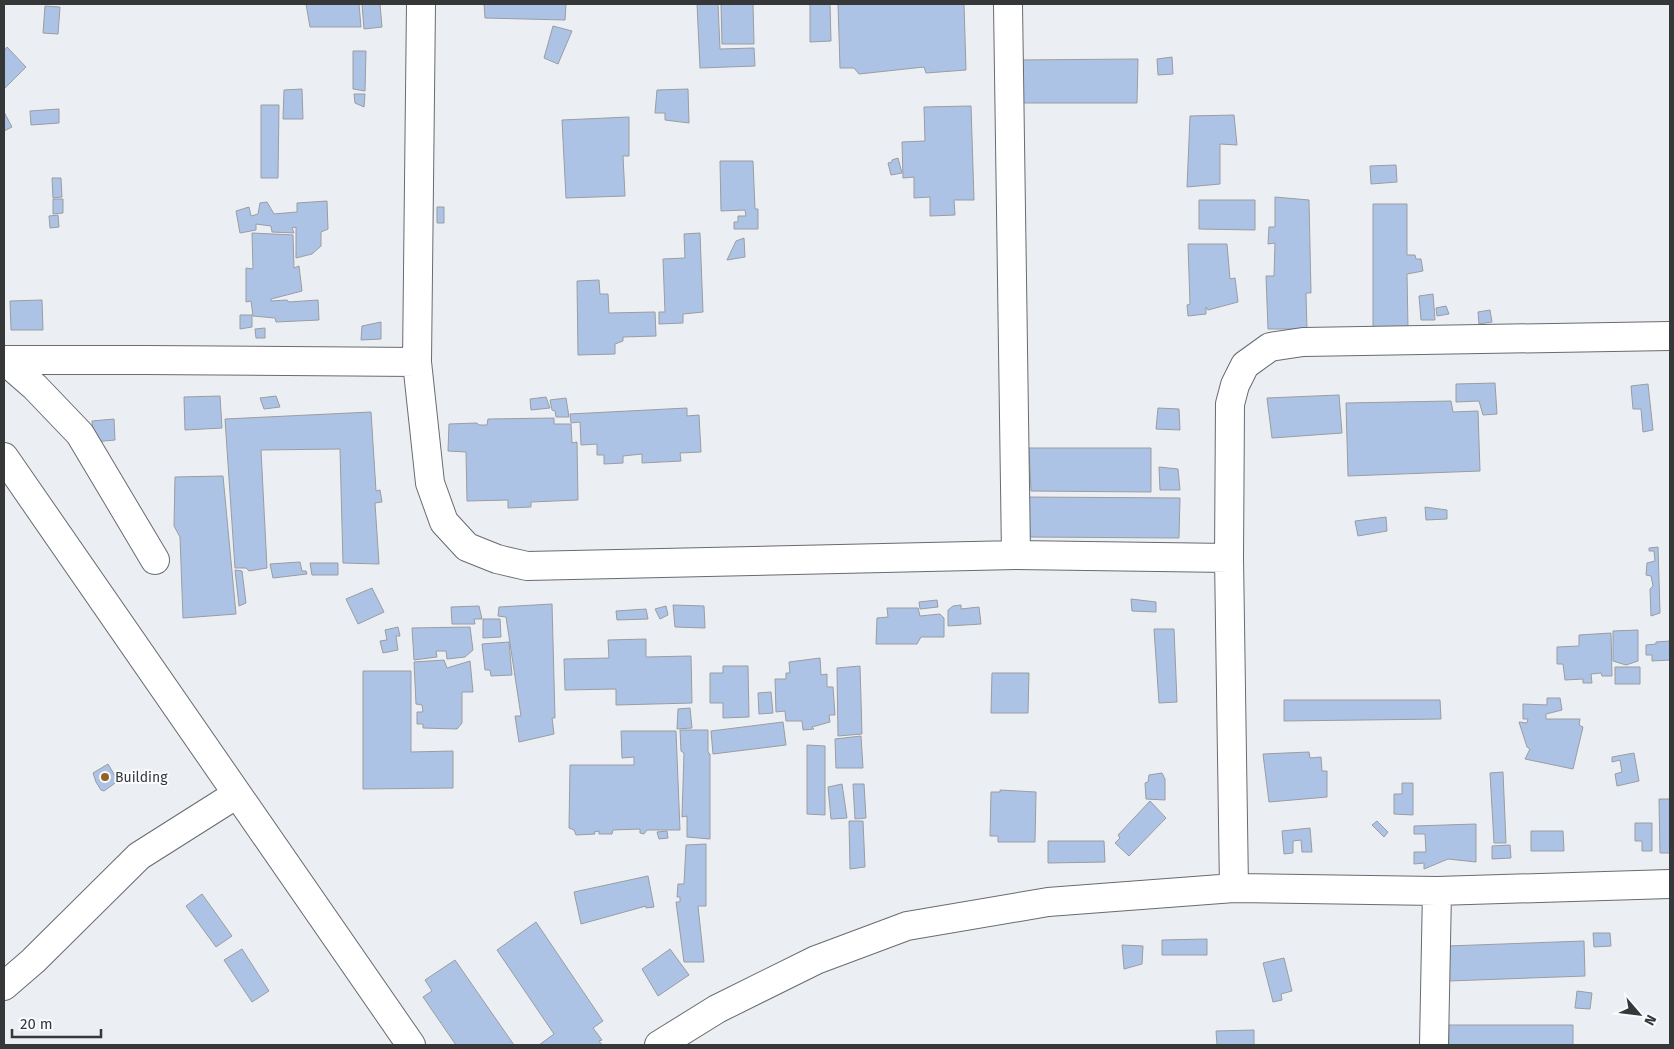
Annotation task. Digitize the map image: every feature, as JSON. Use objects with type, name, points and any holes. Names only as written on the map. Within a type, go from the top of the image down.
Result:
[{"type":"street","points":[[421,4],[417,362],[430,483],[444,522],[467,547],[497,559],[527,566],[1016,555],[1229,558]]},
{"type":"street","points":[[1008,4],[1016,555]]},
{"type":"street","points":[[1234,888],[1229,558],[1230,404],[1235,385],[1245,365],[1270,347],[1303,342],[1670,336]]},
{"type":"street","points":[[4,360],[417,362]]},
{"type":"street","points":[[4,360],[35,387],[80,434],[155,560]]},
{"type":"street","points":[[4,457],[411,1045]]},
{"type":"street","points":[[4,986],[33,961],[139,856],[237,794]]},
{"type":"street","points":[[659,1045],[717,1009],[816,960],[907,926],[1048,902],[1234,888],[1437,891],[1670,884]]},
{"type":"street","points":[[1434,1045],[1437,891]]},
{"type":"building","points":[[306,4],[359,4],[361,27],[310,27]]},
{"type":"building","points":[[362,4],[380,4],[382,27],[364,29]]},
{"type":"building","points":[[484,4],[566,4],[565,20],[485,18]]},
{"type":"building","points":[[697,4],[718,4],[720,49],[754,48],[755,66],[700,68]]},
{"type":"building","points":[[721,4],[753,4],[754,44],[722,44]]},
{"type":"building","points":[[810,4],[830,4],[831,41],[810,42]]},
{"type":"building","points":[[838,4],[964,4],[966,70],[926,73],[924,67],[859,74],[854,68],[840,68]]},
{"type":"building","points":[[45,6],[60,7],[58,34],[43,33]]},
{"type":"building","points":[[553,26],[572,31],[558,64],[544,58]]},
{"type":"building","points":[[7,47],[26,67],[4,89],[4,51]]},
{"type":"building","points":[[353,51],[366,51],[365,91],[353,89]]},
{"type":"building","points":[[1172,57],[1173,74],[1158,75],[1157,59]]},
{"type":"building","points":[[1138,59],[1137,103],[1018,103],[1018,60]]},
{"type":"building","points":[[302,89],[303,119],[283,119],[284,90]]},
{"type":"building","points":[[688,89],[689,123],[665,120],[665,113],[655,113],[657,90]]},
{"type":"building","points":[[354,94],[365,94],[364,107],[355,103]]},
{"type":"building","points":[[261,105],[279,105],[278,178],[261,178]]},
{"type":"building","points":[[971,106],[974,200],[954,200],[955,215],[930,216],[930,197],[914,198],[914,177],[903,178],[902,142],[925,141],[924,107]]},
{"type":"building","points":[[59,109],[59,123],[31,125],[30,111]]},
{"type":"building","points":[[4,112],[12,127],[4,131]]},
{"type":"building","points":[[1234,115],[1237,145],[1220,144],[1220,184],[1187,187],[1190,116]]},
{"type":"building","points":[[629,117],[629,156],[623,156],[625,196],[566,198],[562,120]]},
{"type":"building","points":[[898,158],[902,173],[891,175],[888,163]]},
{"type":"building","points":[[720,161],[753,161],[755,209],[758,209],[758,229],[734,229],[734,222],[738,222],[738,216],[746,216],[745,210],[721,211]]},
{"type":"building","points":[[1396,165],[1397,182],[1371,184],[1370,166]]},
{"type":"building","points":[[52,178],[61,178],[62,197],[53,198]]},
{"type":"building","points":[[1275,197],[1309,200],[1311,293],[1306,293],[1307,329],[1268,329],[1266,276],[1274,276],[1275,243],[1268,244],[1269,227],[1275,227]]},
{"type":"building","points":[[53,199],[63,199],[63,213],[53,214]]},
{"type":"building","points":[[1199,200],[1255,200],[1255,230],[1199,229]]},
{"type":"building","points":[[327,201],[328,229],[321,232],[321,246],[312,254],[296,258],[296,227],[292,228],[294,233],[272,232],[271,226],[256,224],[256,230],[240,233],[236,211],[249,207],[251,216],[258,214],[260,203],[267,202],[274,214],[297,212],[297,203]]},
{"type":"building","points":[[1373,204],[1407,204],[1407,255],[1415,255],[1416,259],[1421,259],[1423,271],[1407,274],[1408,329],[1373,328]]},
{"type":"building","points":[[437,207],[444,207],[444,223],[437,223]]},
{"type":"building","points":[[58,215],[59,227],[50,228],[49,216]]},
{"type":"building","points":[[252,233],[293,235],[294,268],[299,266],[302,291],[271,299],[271,301],[318,300],[319,320],[276,322],[275,318],[253,316],[251,301],[246,302],[246,268],[253,269]]},
{"type":"building","points":[[700,233],[703,312],[683,314],[683,323],[659,324],[659,312],[665,312],[663,259],[685,258],[684,234]]},
{"type":"building","points":[[744,238],[745,257],[727,260],[736,241]]},
{"type":"building","points":[[1188,244],[1227,244],[1230,279],[1235,278],[1238,302],[1208,310],[1206,307],[1206,314],[1188,316],[1187,305],[1190,304]]},
{"type":"building","points":[[599,280],[600,294],[608,294],[609,313],[655,312],[656,336],[623,337],[623,341],[615,344],[615,354],[578,355],[577,281]]},
{"type":"building","points":[[1433,294],[1435,320],[1421,320],[1419,296]]},
{"type":"building","points":[[42,300],[43,330],[11,330],[10,301]]},
{"type":"building","points":[[1446,306],[1449,314],[1437,316],[1436,308]]},
{"type":"building","points":[[1490,310],[1492,322],[1479,324],[1478,312]]},
{"type":"building","points":[[240,315],[252,315],[252,327],[240,329]]},
{"type":"building","points":[[381,322],[381,339],[361,340],[362,326]]},
{"type":"building","points":[[265,328],[265,338],[256,338],[255,329]]},
{"type":"building","points":[[1495,383],[1497,414],[1483,415],[1479,401],[1456,402],[1456,384]]},
{"type":"building","points":[[1648,384],[1653,430],[1643,432],[1641,409],[1633,409],[1631,386]]},
{"type":"building","points":[[1339,395],[1342,433],[1272,438],[1267,398]]},
{"type":"building","points":[[220,396],[222,428],[185,430],[184,397]]},
{"type":"building","points":[[276,396],[280,407],[264,409],[260,398]]},
{"type":"building","points":[[546,397],[550,408],[531,410],[530,399]]},
{"type":"building","points":[[566,398],[569,417],[556,417],[550,400]]},
{"type":"building","points":[[1451,401],[1453,412],[1478,411],[1480,471],[1348,476],[1346,403]]},
{"type":"building","points":[[687,408],[687,416],[699,415],[701,452],[680,453],[681,461],[642,463],[642,454],[623,456],[623,463],[604,464],[604,455],[597,455],[597,444],[581,445],[580,422],[571,423],[570,414]]},
{"type":"building","points":[[1158,408],[1179,409],[1180,430],[1156,429]]},
{"type":"building","points":[[371,412],[376,491],[380,490],[382,502],[375,503],[379,564],[343,563],[340,449],[261,450],[267,568],[249,571],[246,568],[235,568],[225,419]]},
{"type":"building","points":[[554,418],[554,424],[571,424],[572,443],[577,442],[578,500],[531,502],[531,507],[508,508],[508,500],[467,501],[466,452],[448,451],[449,424],[477,423],[479,425],[487,425],[488,419]]},
{"type":"building","points":[[114,419],[115,440],[94,442],[92,421]]},
{"type":"building","points":[[1029,448],[1151,448],[1151,492],[1031,491]]},
{"type":"building","points":[[1159,467],[1178,469],[1180,490],[1160,490]]},
{"type":"building","points":[[223,476],[236,614],[183,618],[180,537],[174,526],[175,477]]},
{"type":"building","points":[[1027,497],[1180,498],[1179,538],[1029,537]]},
{"type":"building","points":[[1425,507],[1447,510],[1447,519],[1426,520]]},
{"type":"building","points":[[1386,517],[1387,531],[1358,536],[1355,521]]},
{"type":"building","points":[[1658,547],[1660,613],[1651,616],[1650,589],[1653,586],[1651,576],[1646,575],[1647,563],[1655,561],[1654,551],[1649,551],[1649,548]]},
{"type":"building","points":[[300,562],[302,571],[306,571],[307,574],[273,578],[270,564]]},
{"type":"building","points":[[310,563],[338,563],[338,575],[312,575]]},
{"type":"building","points":[[235,570],[242,571],[246,603],[239,606]]},
{"type":"building","points":[[372,588],[384,612],[358,624],[346,599]]},
{"type":"building","points":[[1131,599],[1156,602],[1156,612],[1132,611]]},
{"type":"building","points":[[937,600],[938,607],[920,609],[919,602]]},
{"type":"building","points":[[552,604],[555,718],[552,718],[554,734],[519,742],[515,716],[521,716],[506,617],[498,616],[499,607]]},
{"type":"building","points":[[673,605],[704,606],[705,628],[675,627]]},
{"type":"building","points":[[961,605],[961,609],[979,607],[981,624],[948,626],[948,610],[953,606]]},
{"type":"building","points":[[479,606],[482,619],[474,619],[475,624],[452,624],[451,607]]},
{"type":"building","points":[[666,606],[668,615],[660,619],[655,609]]},
{"type":"building","points":[[887,608],[918,608],[920,616],[940,614],[944,618],[944,637],[921,637],[917,644],[876,644],[877,618],[888,617]]},
{"type":"building","points":[[646,609],[648,619],[617,620],[616,611]]},
{"type":"building","points":[[483,619],[500,619],[501,637],[483,638]]},
{"type":"building","points":[[398,627],[400,636],[396,636],[398,650],[383,653],[380,641],[387,640],[385,630]]},
{"type":"building","points":[[470,627],[473,650],[465,657],[447,659],[446,651],[436,651],[437,657],[414,660],[412,628]]},
{"type":"building","points":[[1154,629],[1174,629],[1177,702],[1159,703]]},
{"type":"building","points":[[1638,630],[1638,661],[1626,665],[1613,661],[1613,631]]},
{"type":"building","points":[[1611,633],[1612,676],[1602,676],[1601,673],[1591,674],[1592,683],[1583,683],[1583,679],[1565,680],[1563,664],[1557,664],[1557,647],[1579,646],[1579,635]]},
{"type":"building","points":[[646,639],[646,657],[691,656],[692,703],[616,705],[616,689],[565,690],[564,659],[609,658],[608,640]]},
{"type":"building","points":[[1670,641],[1670,660],[1652,661],[1652,655],[1646,655],[1646,645]]},
{"type":"building","points":[[509,642],[512,675],[491,676],[490,670],[485,670],[482,644]]},
{"type":"building","points":[[820,658],[821,675],[827,674],[827,687],[833,687],[835,715],[829,715],[830,722],[812,727],[814,729],[803,730],[802,721],[786,721],[785,711],[776,712],[775,679],[786,679],[786,673],[790,673],[789,662]]},
{"type":"building","points":[[444,660],[447,668],[470,661],[473,692],[462,692],[462,723],[457,729],[423,728],[423,724],[417,724],[417,712],[423,712],[422,705],[416,704],[414,662]]},
{"type":"building","points":[[723,666],[748,666],[749,717],[723,718],[723,703],[710,703],[710,673],[723,673]]},
{"type":"building","points":[[860,666],[862,734],[838,736],[837,668]]},
{"type":"building","points":[[1615,667],[1640,667],[1640,684],[1615,684]]},
{"type":"building","points":[[363,671],[411,671],[411,752],[453,751],[453,788],[363,789]]},
{"type":"building","points":[[992,673],[1029,673],[1028,713],[991,713]]},
{"type":"building","points":[[771,692],[773,713],[759,714],[758,693]]},
{"type":"building","points":[[1547,698],[1560,698],[1562,710],[1546,714],[1546,719],[1580,719],[1579,725],[1583,727],[1573,769],[1525,759],[1530,749],[1527,747],[1519,722],[1527,723],[1528,719],[1523,719],[1523,704],[1547,705]]},
{"type":"building","points":[[1284,700],[1440,700],[1441,719],[1284,721]]},
{"type":"building","points":[[690,708],[692,728],[677,729],[678,709]]},
{"type":"building","points":[[783,722],[786,745],[713,754],[711,731]]},
{"type":"building","points":[[680,730],[708,730],[708,752],[710,754],[710,839],[687,837],[687,816],[682,817],[684,753],[681,751]]},
{"type":"building","points":[[621,731],[676,731],[680,830],[647,830],[644,834],[640,833],[640,829],[613,830],[612,834],[599,834],[599,831],[594,832],[595,834],[576,835],[574,830],[569,828],[570,765],[634,765],[634,757],[622,758]]},
{"type":"building","points":[[861,736],[863,768],[836,768],[835,739]]},
{"type":"building","points":[[807,745],[825,746],[825,815],[807,814]]},
{"type":"building","points":[[1309,752],[1310,758],[1321,757],[1322,771],[1327,771],[1327,797],[1269,802],[1263,754]]},
{"type":"building","points":[[1634,753],[1639,781],[1617,786],[1615,774],[1622,772],[1620,760],[1612,762],[1612,757]]},
{"type":"building","name":"Building","points":[[108,764],[118,781],[104,791],[101,790],[96,782],[93,773]]},
{"type":"building","points":[[1503,772],[1506,843],[1494,843],[1490,773]]},
{"type":"building","points":[[1162,773],[1165,779],[1165,800],[1146,799],[1145,783],[1148,782],[1149,775]]},
{"type":"building","points":[[1402,783],[1413,783],[1413,815],[1394,814],[1394,794],[1402,794]]},
{"type":"building","points":[[842,784],[847,818],[831,819],[828,787]]},
{"type":"building","points":[[853,784],[864,784],[866,818],[855,819]]},
{"type":"building","points":[[1000,790],[1036,792],[1035,842],[998,842],[998,836],[990,836],[991,792],[1000,792]]},
{"type":"building","points":[[1659,799],[1670,799],[1670,853],[1660,853]]},
{"type":"building","points":[[1150,801],[1166,818],[1129,856],[1115,843],[1120,838],[1118,835]]},
{"type":"building","points":[[849,821],[863,821],[865,867],[850,869]]},
{"type":"building","points":[[1377,821],[1388,832],[1384,837],[1372,825]]},
{"type":"building","points":[[1635,823],[1652,823],[1652,851],[1642,851],[1642,841],[1635,841]]},
{"type":"building","points":[[1476,824],[1476,862],[1448,859],[1424,869],[1424,863],[1414,864],[1414,852],[1426,852],[1425,834],[1414,834],[1414,826]]},
{"type":"building","points":[[1310,828],[1312,852],[1302,852],[1301,840],[1293,841],[1293,853],[1284,854],[1282,831]]},
{"type":"building","points":[[667,831],[668,838],[659,839],[657,832]]},
{"type":"building","points":[[1531,831],[1563,831],[1564,851],[1531,851]]},
{"type":"building","points":[[1048,841],[1104,841],[1105,862],[1048,863]]},
{"type":"building","points":[[706,844],[706,906],[698,906],[704,962],[684,962],[676,902],[680,902],[680,897],[677,897],[678,884],[684,884],[686,845]]},
{"type":"building","points":[[1510,845],[1511,858],[1492,859],[1492,846]]},
{"type":"building","points":[[648,876],[654,907],[646,908],[646,906],[581,924],[574,892]]},
{"type":"building","points":[[202,894],[232,936],[216,947],[186,906]]},
{"type":"building","points":[[536,922],[603,1021],[593,1028],[602,1040],[599,1041],[602,1045],[539,1045],[554,1034],[497,950]]},
{"type":"building","points":[[1593,933],[1610,933],[1611,946],[1594,947]]},
{"type":"building","points":[[1207,939],[1207,955],[1162,955],[1162,940]]},
{"type":"building","points":[[1584,941],[1585,976],[1449,981],[1448,946]]},
{"type":"building","points":[[1122,945],[1143,946],[1142,964],[1124,969]]},
{"type":"building","points":[[242,949],[269,991],[252,1002],[224,960]]},
{"type":"building","points":[[670,949],[689,975],[658,996],[642,969]]},
{"type":"building","points":[[1284,958],[1292,991],[1281,994],[1282,1000],[1273,1002],[1263,963]]},
{"type":"building","points":[[455,960],[514,1045],[456,1045],[423,997],[432,991],[425,980]]},
{"type":"building","points":[[1577,991],[1592,993],[1590,1009],[1575,1008]]},
{"type":"building","points":[[1449,1025],[1573,1025],[1573,1045],[1449,1045]]},
{"type":"building","points":[[1254,1030],[1254,1045],[1217,1045],[1216,1031]]},
{"type":"place","name":"Building","points":[[105,777]]}]
